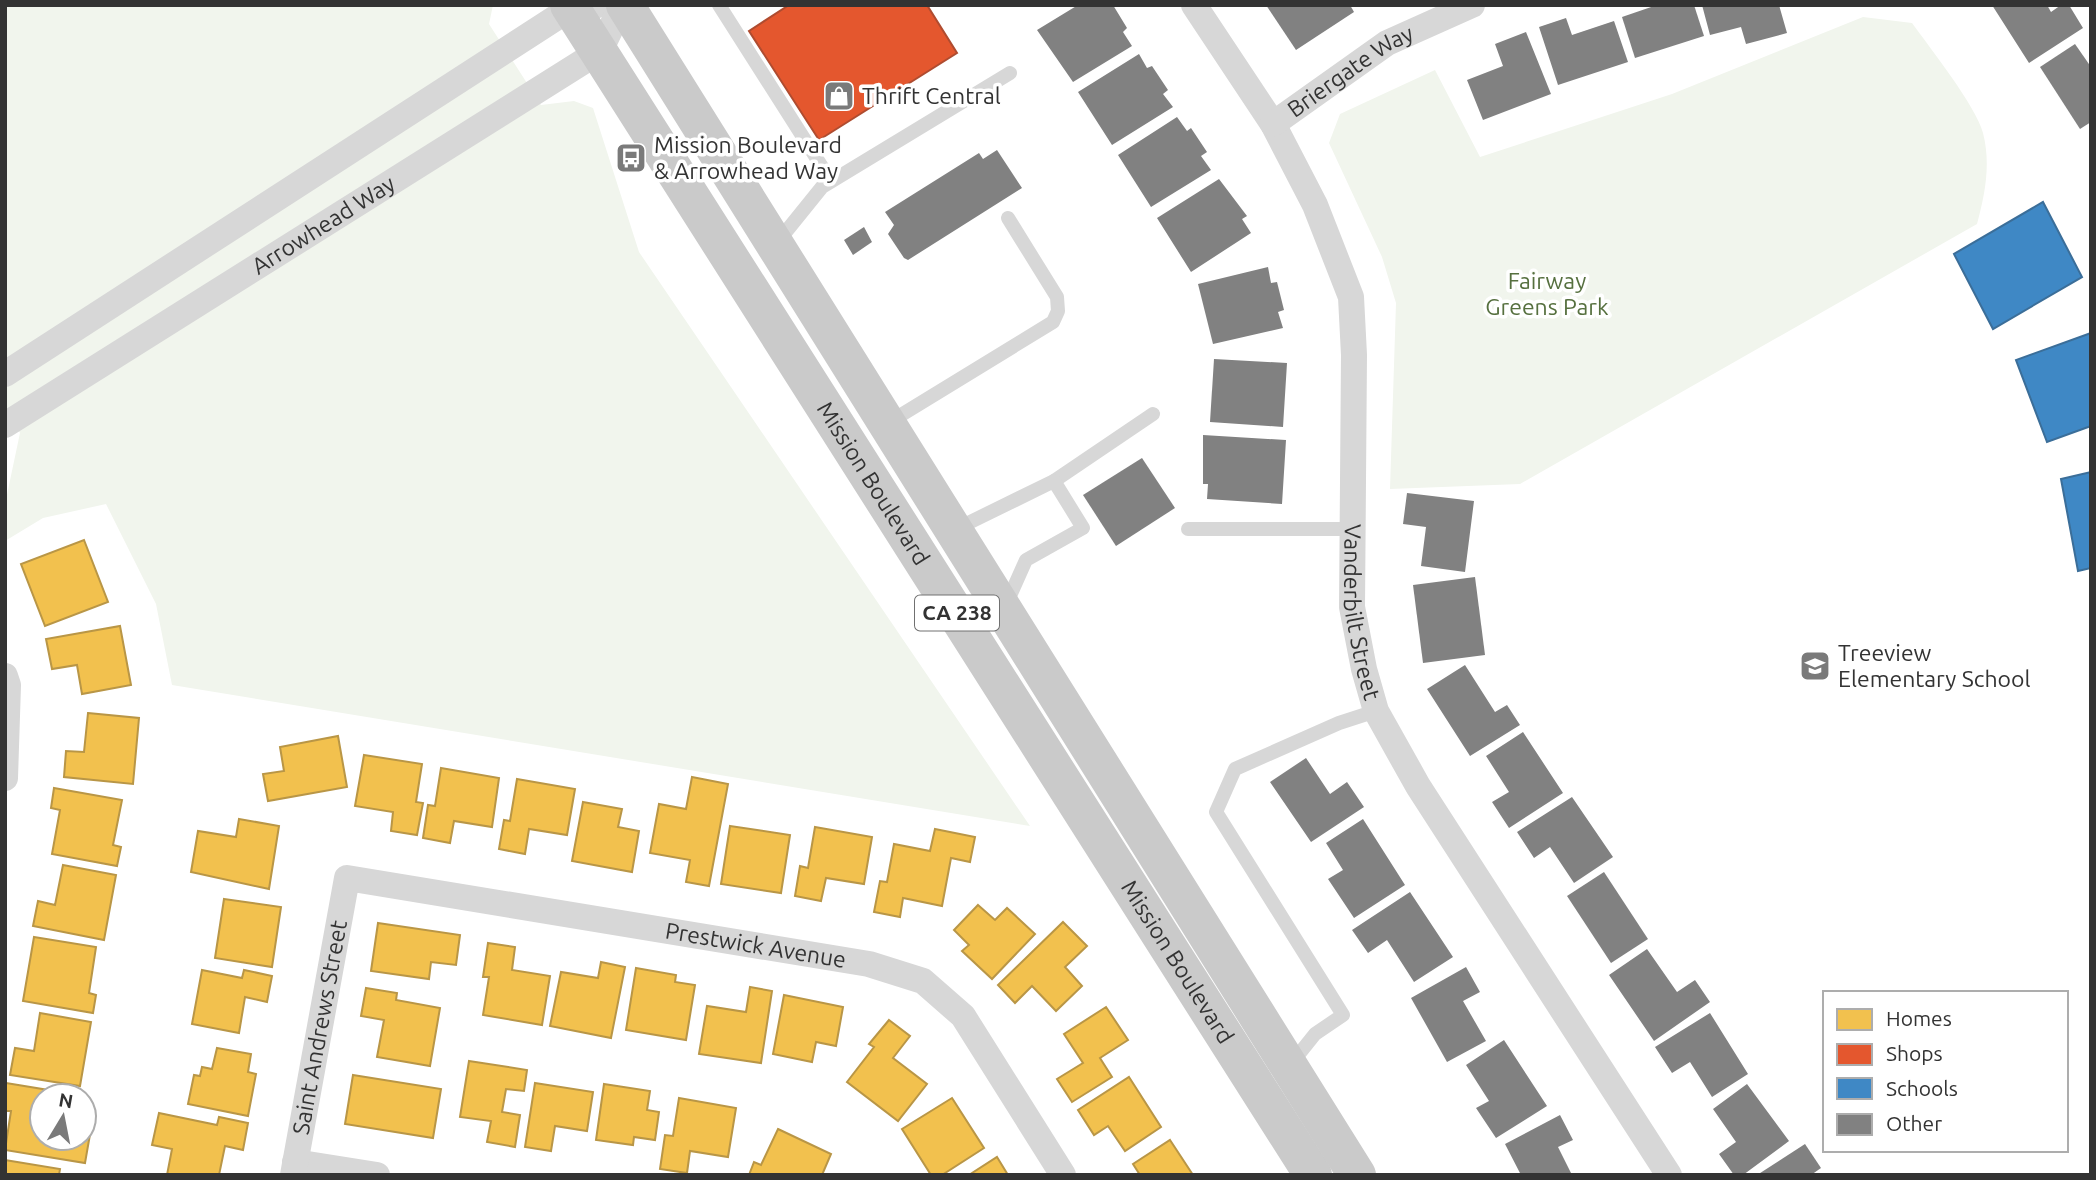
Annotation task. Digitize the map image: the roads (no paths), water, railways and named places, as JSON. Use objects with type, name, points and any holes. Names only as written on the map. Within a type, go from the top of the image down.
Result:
[{"type":"main road","name":"Mission Boulevard","points":[[624,5],[1357,1175]]},
{"type":"main road","name":"Mission Boulevard","points":[[579,6],[600,51],[1313,1175]]},
{"type":"street","points":[[600,51],[624,5]]},
{"type":"street","name":"Vanderbilt Street","points":[[1194,5],[1273,124],[1315,205],[1351,297],[1354,355],[1350,529],[1352,607],[1364,669],[1376,710],[1418,786],[1669,1175]]},
{"type":"street","name":"Briergate Way","points":[[1273,124],[1387,43],[1472,5]]},
{"type":"street","name":"Arrowhead Way","points":[[5,374],[579,6]]},
{"type":"street","name":"Arrowhead Way","points":[[5,425],[600,51]]},
{"type":"street","points":[[5,676],[8,685],[5,779]]},
{"type":"street","name":"Saint Andrews Street","points":[[294,1168],[347,878]]},
{"type":"street","name":"Prestwick Avenue","points":[[347,878],[869,964],[923,981],[963,1016],[1063,1175]]},
{"type":"street","points":[[294,1168],[377,1175]]},
{"type":"lane","points":[[719,5],[831,181]]},
{"type":"lane","points":[[775,245],[822,187],[1010,73]]},
{"type":"lane","points":[[887,424],[1053,323],[1058,311],[1057,297],[1008,218]]},
{"type":"lane","points":[[953,531],[1054,481],[1153,414]]},
{"type":"lane","points":[[1003,611],[1027,560],[1083,528],[1054,481]]},
{"type":"lane","points":[[1188,529],[1350,529]]},
{"type":"lane","points":[[1288,1068],[1315,1034],[1343,1015],[1216,812],[1235,769],[1339,723],[1376,710]]},
{"type":"place","name":"Thrift Central","points":[[839,96]]},
{"type":"place","name":"Mission Boulevard & Arrowhead Way","points":[[631,158]]},
{"type":"place","name":"Treeview Elementary School","points":[[1815,666]]},
{"type":"park label","name":"Fairway Greens Park","points":[[1547,294]]}]
